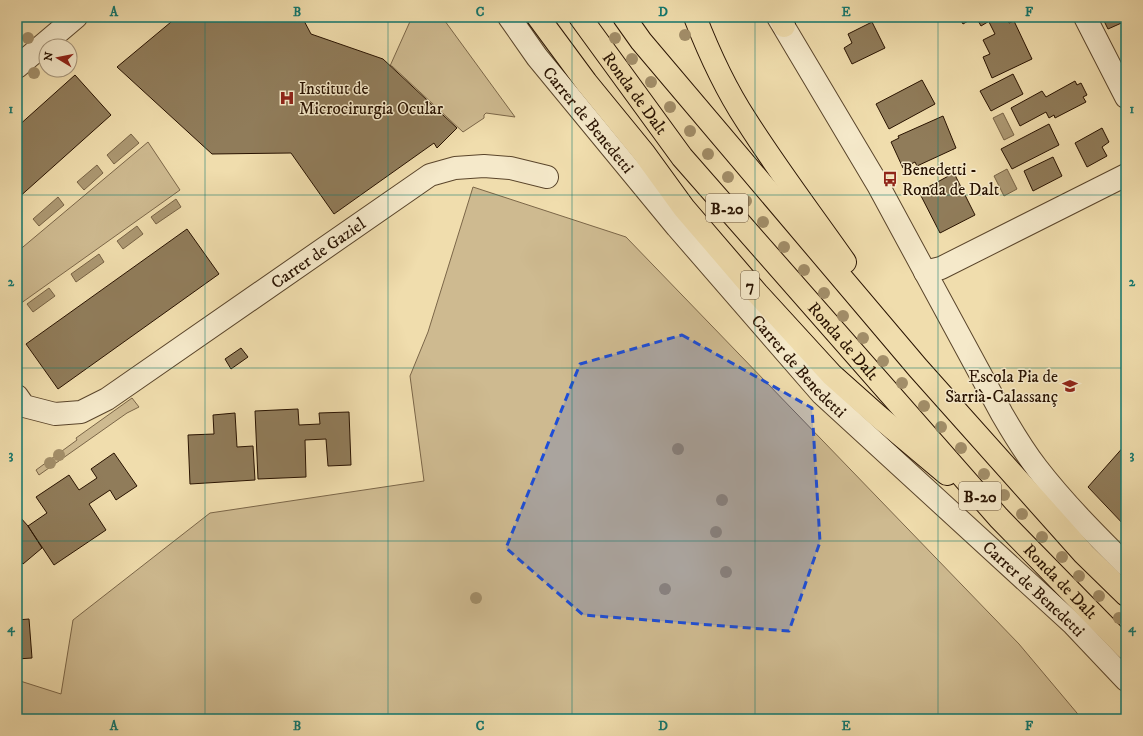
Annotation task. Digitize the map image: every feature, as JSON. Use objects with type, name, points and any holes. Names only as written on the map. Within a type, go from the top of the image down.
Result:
[{"type":"highway","name":"7","points":[[538,17],[586,82],[644,153],[684,208],[757,293],[832,375],[878,416],[1000,518]]},
{"type":"highway","name":"Ronda de Dalt","points":[[580,17],[682,156],[1000,518],[1126,648]]},
{"type":"highway","name":"Ronda de Dalt","points":[[624,17],[641,41],[918,368],[1084,554],[1126,595]]},
{"type":"highway","points":[[695,17],[717,67],[746,120],[918,368]]},
{"type":"street","points":[[17,67],[76,17]]},
{"type":"street","name":"Carrer de Benedetti","points":[[508,17],[537,57],[677,227],[822,394],[1072,624],[1126,680]]},
{"type":"street","points":[[1085,17],[1126,97]]},
{"type":"street","points":[[781,20],[878,185],[1019,443],[1058,494],[1126,565]]},
{"type":"street","name":"Carrer de Gaziel","points":[[17,396],[24,406],[55,414],[81,412],[108,400],[430,175],[455,168],[484,166],[510,168],[547,177]]},
{"type":"street","points":[[925,272],[941,268],[1126,175]]},
{"type":"highlighted area","points":[[682,335],[812,408],[820,542],[789,631],[583,615],[506,548],[580,364]]},
{"type":"shaded area","points":[[412,17],[442,17],[515,117],[486,113],[484,118],[463,132],[392,66],[390,66]]},
{"type":"shaded area","points":[[1003,113],[1014,135],[1004,140],[993,118]]},
{"type":"shaded area","points":[[131,134],[139,143],[114,164],[107,155]]},
{"type":"shaded area","points":[[148,142],[180,190],[17,306],[17,252]]},
{"type":"shaded area","points":[[97,165],[103,173],[84,190],[77,182]]},
{"type":"shaded area","points":[[1007,169],[1017,189],[1004,196],[994,176]]},
{"type":"shaded area","points":[[473,187],[626,237],[1019,644],[1082,719],[17,719],[17,680],[61,694],[73,620],[210,513],[424,481],[410,376],[428,332]]},
{"type":"shaded area","points":[[58,197],[64,205],[39,226],[33,219]]},
{"type":"shaded area","points":[[176,199],[181,207],[156,224],[151,217]]},
{"type":"shaded area","points":[[137,226],[143,234],[123,249],[117,241]]},
{"type":"shaded area","points":[[99,254],[104,262],[76,282],[71,274]]},
{"type":"shaded area","points":[[49,288],[55,296],[33,312],[27,304]]},
{"type":"shaded area","points":[[132,398],[139,407],[127,413],[39,475],[36,470],[77,440],[76,438]]},
{"type":"building","name":"Institut de Microcirurgia Ocular","points":[[177,17],[302,17],[311,34],[383,59],[457,128],[437,148],[434,143],[334,214],[291,153],[212,154],[117,67]]},
{"type":"building","points":[[959,17],[975,17],[963,24]]},
{"type":"building","points":[[976,17],[990,17],[991,20],[981,26]]},
{"type":"building","points":[[999,17],[1006,17],[1009,23],[1014,21],[1032,59],[992,78],[983,57],[990,54],[983,40],[995,34],[989,22]]},
{"type":"building","points":[[1102,17],[1126,17],[1126,21],[1108,29]]},
{"type":"building","points":[[872,22],[885,48],[852,64],[844,48],[852,43],[848,34]]},
{"type":"building","points":[[1013,74],[1023,94],[991,111],[980,91]]},
{"type":"building","points":[[72,78],[78,78],[111,115],[17,199],[17,127]]},
{"type":"building","points":[[922,80],[935,104],[889,129],[876,104]]},
{"type":"building","points":[[1075,81],[1077,85],[1081,83],[1087,95],[1083,97],[1086,102],[1055,118],[1054,115],[1049,118],[1046,112],[1020,126],[1011,108],[1042,91],[1046,97]]},
{"type":"building","points":[[943,116],[956,148],[917,166],[915,162],[903,168],[891,142],[899,138],[898,136]]},
{"type":"building","points":[[1049,124],[1059,145],[1012,169],[1001,149]]},
{"type":"building","points":[[1102,128],[1109,142],[1102,147],[1107,156],[1087,167],[1075,143]]},
{"type":"building","points":[[1053,157],[1062,176],[1033,191],[1024,171]]},
{"type":"building","points":[[954,173],[975,215],[940,233],[919,192]]},
{"type":"building","points":[[187,229],[219,274],[58,389],[26,344]]},
{"type":"building","points":[[241,348],[248,357],[231,369],[225,359]]},
{"type":"building","points":[[298,409],[299,425],[320,424],[319,413],[349,412],[351,465],[328,466],[326,439],[305,440],[306,477],[258,479],[255,411]]},
{"type":"building","points":[[235,413],[237,447],[253,446],[255,480],[190,484],[188,435],[214,434],[213,415]]},
{"type":"building","points":[[1126,444],[1126,527],[1088,487]]},
{"type":"building","points":[[114,453],[137,486],[116,500],[110,490],[89,504],[106,530],[54,565],[28,526],[47,513],[36,497],[69,475],[79,490],[97,478],[91,469]]},
{"type":"building","points":[[20,517],[28,526],[42,548],[23,564],[17,556],[17,519]]},
{"type":"building","points":[[29,619],[32,658],[17,659],[17,620]]},
{"type":"place","name":"Institut de Microcirurgia Ocular","points":[[287,98]]},
{"type":"place","name":"Benedetti - Ronda de Dalt","points":[[890,179]]},
{"type":"place","name":"Escola Pia de Sarrià-Calassanç","points":[[1070,386]]}]
